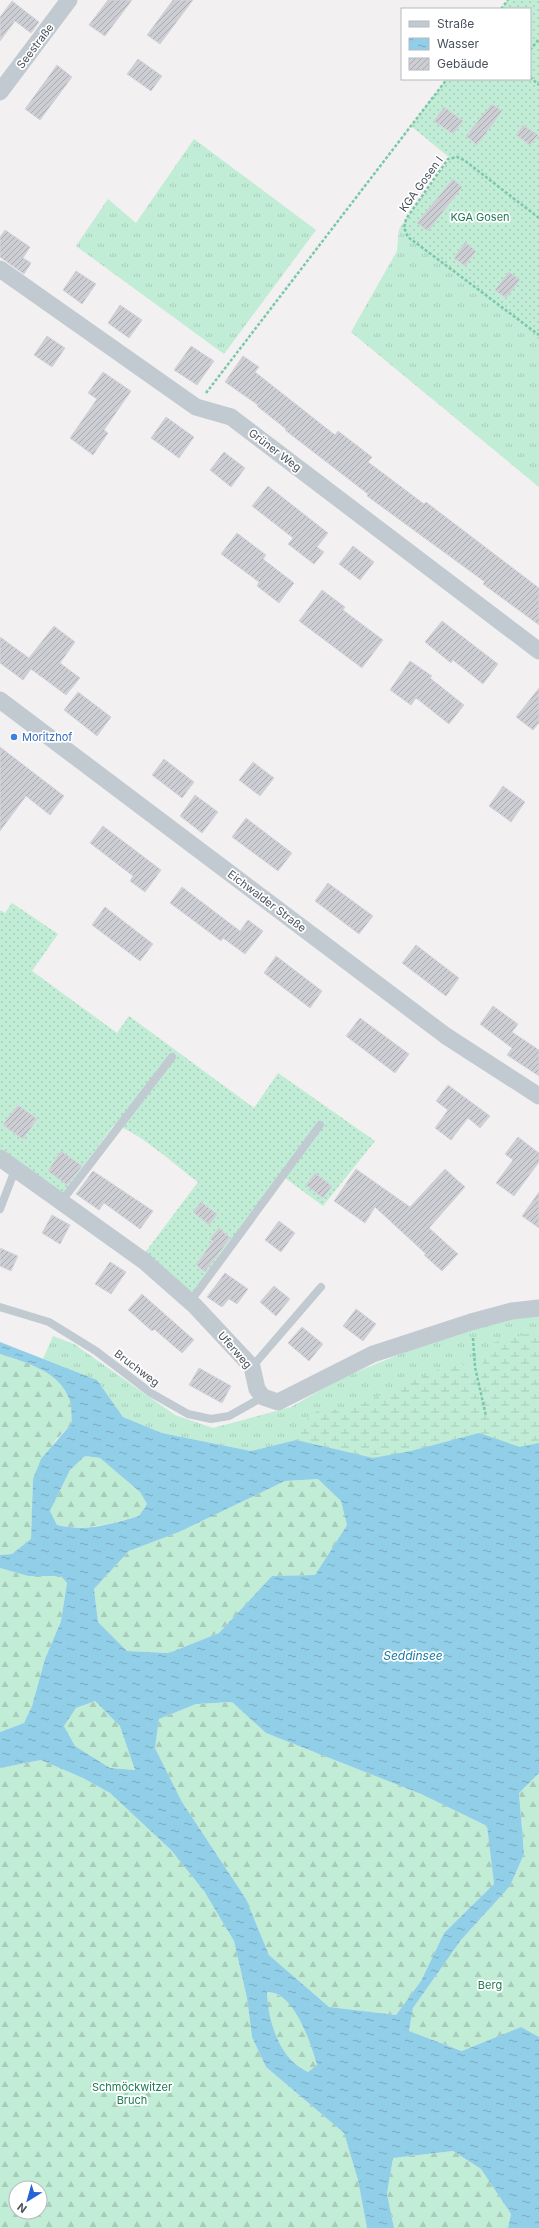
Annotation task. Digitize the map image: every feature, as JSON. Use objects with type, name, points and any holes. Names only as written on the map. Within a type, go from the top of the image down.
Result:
[{"type":"street","name":"Seestraße","points":[[0,92],[69,0]]},
{"type":"street","name":"Grüner Weg","points":[[0,269],[196,407],[231,417],[539,651]]},
{"type":"street","name":"Eichwalder Straße","points":[[0,700],[446,1036],[539,1096]]},
{"type":"street","name":"Uferweg","points":[[0,1158],[144,1261],[190,1302],[252,1367],[257,1388],[263,1397]]},
{"type":"street","points":[[263,1397],[278,1402],[372,1354],[471,1322],[512,1311],[539,1308]]},
{"type":"lane","points":[[61,1202],[172,1057]]},
{"type":"lane","points":[[190,1302],[320,1125]]},
{"type":"lane","points":[[0,1209],[15,1170]]},
{"type":"lane","points":[[252,1367],[321,1286]]},
{"type":"lane","name":"Bruchweg","points":[[0,1307],[49,1322],[96,1351],[151,1393],[188,1414],[211,1419],[229,1416],[263,1397]]},
{"type":"path","points":[[502,8],[508,0]]},
{"type":"path","points":[[531,49],[539,39]]},
{"type":"path","points":[[531,79],[539,85]]},
{"type":"path","points":[[196,407],[446,80]]},
{"type":"path","name":"KGA Gosen I","points":[[539,218],[464,160],[457,157],[448,159],[406,219],[404,228],[408,237],[539,335]]},
{"type":"path","points":[[471,1322],[474,1367],[486,1416]]},
{"type":"green space","name":"KGA Gosen","points":[[508,0],[539,0],[539,339],[399,229],[450,158],[411,126],[446,80],[531,80],[531,8],[502,8]]},
{"type":"green space","points":[[194,139],[316,230],[224,354],[76,246],[108,199],[136,223]]},
{"type":"green space","points":[[399,229],[539,337],[539,487],[351,332],[397,251]]},
{"type":"green space","points":[[12,903],[58,934],[32,971],[117,1033],[129,1016],[254,1108],[278,1073],[375,1141],[323,1206],[281,1175],[190,1296],[144,1254],[198,1182],[156,1149],[133,1133],[122,1127],[114,1125],[60,1197],[0,1152],[0,910],[5,913]]},
{"type":"green space","points":[[539,1313],[539,1443],[296,1440],[251,1451],[162,1433],[123,1417],[97,1380],[43,1359],[53,1336],[74,1344],[175,1415],[213,1428],[291,1407],[342,1378],[468,1326]]},
{"type":"green space","points":[[539,1331],[539,1463],[393,1484],[296,1440],[310,1415],[324,1408],[345,1411],[458,1361],[471,1371],[479,1371],[492,1343]]},
{"type":"green space","points":[[0,1354],[31,1365],[51,1375],[59,1382],[70,1401],[72,1423],[55,1441],[33,1479],[31,1540],[12,1554],[0,1555]]},
{"type":"green space","points":[[85,1456],[100,1458],[140,1492],[147,1504],[139,1516],[89,1527],[68,1527],[57,1525],[50,1511],[70,1470]]},
{"type":"green space","points":[[318,1479],[341,1501],[347,1525],[315,1575],[272,1576],[219,1633],[169,1653],[127,1651],[98,1622],[94,1589],[129,1551],[179,1532],[285,1481]]},
{"type":"green space","points":[[0,1568],[28,1576],[61,1576],[67,1583],[61,1621],[45,1659],[32,1706],[24,1723],[0,1732]]},
{"type":"green space","points":[[95,1701],[120,1725],[135,1770],[110,1768],[75,1746],[64,1726],[76,1708]]},
{"type":"green space","points":[[232,1702],[266,1733],[421,1794],[487,1826],[494,1884],[444,1933],[421,1981],[396,2015],[329,2007],[269,1955],[246,1899],[182,1802],[155,1748],[159,1719],[196,1704]]},
{"type":"green space","name":"Schmöckwitzer Bruch","points":[[41,1760],[83,1778],[110,1793],[171,1850],[204,1891],[234,1941],[247,1998],[252,2037],[266,2067],[344,2133],[358,2180],[367,2228],[0,2228],[0,1768]]},
{"type":"green space","name":"Berg","points":[[539,1773],[539,2037],[521,2027],[463,2051],[409,2031],[413,2008],[461,1940],[510,1886],[524,1854],[519,1793]]},
{"type":"green space","points":[[267,1992],[278,1995],[287,2001],[301,2020],[317,2065],[308,2072],[298,2066],[290,2058],[277,2038],[270,2015]]},
{"type":"green space","points":[[453,2151],[481,2169],[511,2214],[508,2228],[394,2228],[387,2194],[393,2158]]},
{"type":"water","name":"Seddinsee","points":[[0,1342],[97,1380],[123,1417],[162,1433],[251,1451],[296,1440],[373,1458],[411,1451],[479,1433],[520,1447],[539,1443],[539,1773],[519,1793],[524,1854],[510,1886],[461,1940],[413,2008],[409,2031],[462,2051],[521,2027],[539,2037],[539,2228],[508,2228],[511,2214],[481,2169],[453,2151],[393,2158],[387,2194],[394,2228],[367,2228],[358,2180],[344,2133],[266,2067],[252,2037],[247,1998],[234,1941],[204,1891],[171,1850],[110,1793],[83,1778],[41,1760],[0,1768],[0,1732],[24,1723],[32,1706],[45,1659],[61,1621],[67,1583],[61,1576],[28,1576],[0,1568],[0,1555],[12,1554],[31,1539],[33,1479],[41,1459],[72,1423],[70,1401],[59,1382],[51,1375],[31,1365],[0,1354]],"holes":[[[85,1456],[100,1458],[140,1492],[147,1504],[139,1516],[108,1524],[79,1528],[57,1525],[50,1511],[70,1470]],[[318,1479],[341,1501],[347,1525],[315,1575],[272,1576],[219,1633],[169,1653],[127,1651],[98,1622],[94,1589],[129,1551],[179,1532],[285,1481]],[[95,1701],[120,1726],[135,1770],[110,1768],[75,1746],[64,1726],[76,1708]],[[232,1702],[266,1733],[421,1794],[487,1826],[494,1884],[444,1933],[421,1981],[396,2015],[329,2007],[269,1955],[246,1899],[182,1802],[155,1748],[159,1719],[196,1704]],[[267,1992],[277,1994],[286,2000],[293,2009],[300,2020],[317,2065],[308,2072],[298,2066],[290,2058],[277,2038],[270,2015]]]},
{"type":"building","points":[[108,0],[132,0],[105,36],[89,25]]},
{"type":"building","points":[[173,0],[193,0],[160,44],[147,35]]},
{"type":"building","points":[[12,1],[39,22],[31,33],[15,21],[0,41],[0,17]]},
{"type":"building","points":[[138,59],[162,76],[151,91],[127,74]]},
{"type":"building","points":[[57,65],[72,77],[40,120],[25,109]]},
{"type":"building","points":[[492,104],[502,111],[477,145],[466,136]]},
{"type":"building","points":[[444,107],[463,121],[453,134],[434,121]]},
{"type":"building","points":[[523,125],[538,135],[530,145],[516,135]]},
{"type":"building","points":[[453,179],[462,187],[428,231],[417,223]]},
{"type":"building","points":[[5,230],[30,247],[23,258],[31,263],[24,274],[0,257],[0,237]]},
{"type":"building","points":[[465,242],[476,251],[465,266],[454,258]]},
{"type":"building","points":[[76,271],[96,284],[82,304],[63,290]]},
{"type":"building","points":[[509,272],[520,280],[506,298],[495,290]]},
{"type":"building","points":[[120,305],[142,320],[129,338],[108,323]]},
{"type":"building","points":[[47,336],[65,348],[52,367],[34,355]]},
{"type":"building","points":[[191,346],[214,361],[197,385],[174,370]]},
{"type":"building","points":[[243,356],[259,367],[255,372],[335,435],[338,431],[372,457],[368,462],[424,504],[426,502],[539,588],[539,625],[483,584],[485,582],[367,496],[368,494],[285,430],[286,429],[257,406],[258,405],[225,382]]},
{"type":"building","points":[[103,372],[131,391],[104,430],[108,433],[93,455],[70,438],[97,399],[88,393]]},
{"type":"building","points":[[166,417],[194,437],[179,458],[151,438]]},
{"type":"building","points":[[224,452],[245,468],[231,487],[210,470]]},
{"type":"building","points":[[268,486],[328,533],[317,547],[324,552],[314,564],[288,544],[293,538],[252,506]]},
{"type":"building","points":[[237,533],[266,555],[263,559],[294,583],[279,603],[257,586],[259,582],[221,554]]},
{"type":"building","points":[[353,546],[374,562],[360,580],[339,564]]},
{"type":"building","points":[[322,590],[345,607],[343,610],[383,640],[362,668],[299,621]]},
{"type":"building","points":[[442,621],[498,664],[483,684],[453,660],[451,663],[425,642]]},
{"type":"building","points":[[54,626],[75,642],[60,663],[80,678],[66,695],[31,669],[23,680],[0,663],[0,637],[29,658]]},
{"type":"building","points":[[410,661],[432,676],[430,678],[464,705],[449,724],[416,698],[411,705],[390,690]]},
{"type":"building","points":[[539,688],[539,723],[533,730],[516,717]]},
{"type":"building","points":[[78,692],[111,717],[97,736],[64,710]]},
{"type":"building","points":[[0,747],[64,796],[50,815],[26,796],[0,831]]},
{"type":"building","points":[[164,759],[194,782],[182,798],[152,775]]},
{"type":"building","points":[[253,762],[274,778],[260,796],[239,780]]},
{"type":"building","points":[[503,786],[525,802],[511,822],[489,806]]},
{"type":"building","points":[[195,795],[218,812],[202,833],[180,816]]},
{"type":"building","points":[[246,818],[292,853],[278,871],[232,837]]},
{"type":"building","points":[[103,826],[161,870],[145,892],[130,881],[133,876],[90,843]]},
{"type":"building","points":[[328,883],[373,916],[359,934],[315,901]]},
{"type":"building","points":[[182,887],[240,931],[248,920],[263,931],[245,954],[223,938],[221,941],[170,903]]},
{"type":"building","points":[[105,907],[153,944],[140,961],[92,925]]},
{"type":"building","points":[[416,945],[459,978],[446,996],[402,963]]},
{"type":"building","points":[[276,956],[322,991],[310,1008],[264,973]]},
{"type":"building","points":[[493,1006],[518,1024],[512,1032],[539,1050],[539,1076],[507,1055],[512,1048],[480,1024]]},
{"type":"building","points":[[360,1018],[409,1054],[395,1073],[346,1036]]},
{"type":"building","points":[[448,1085],[490,1116],[480,1128],[468,1118],[451,1140],[435,1128],[448,1110],[436,1101]]},
{"type":"building","points":[[18,1105],[37,1119],[23,1139],[3,1125]]},
{"type":"building","points":[[518,1137],[539,1153],[539,1162],[514,1196],[496,1183],[513,1160],[505,1154]]},
{"type":"building","points":[[61,1151],[82,1166],[67,1185],[48,1171]]},
{"type":"building","points":[[356,1169],[410,1207],[445,1169],[465,1187],[429,1228],[458,1254],[442,1271],[424,1255],[426,1254],[375,1207],[365,1223],[334,1201]]},
{"type":"building","points":[[93,1171],[153,1211],[140,1229],[104,1203],[99,1210],[76,1194]]},
{"type":"building","points":[[315,1173],[332,1186],[323,1198],[306,1185]]},
{"type":"building","points":[[539,1192],[539,1228],[522,1216]]},
{"type":"building","points":[[201,1202],[217,1214],[209,1225],[193,1212]]},
{"type":"building","points":[[52,1215],[70,1225],[60,1244],[42,1233]]},
{"type":"building","points":[[279,1221],[295,1233],[281,1252],[265,1240]]},
{"type":"building","points":[[219,1228],[230,1238],[205,1272],[196,1265],[213,1241],[210,1239]]},
{"type":"building","points":[[0,1248],[18,1256],[11,1271],[0,1266]]},
{"type":"building","points":[[110,1262],[126,1272],[111,1294],[95,1284]]},
{"type":"building","points":[[225,1273],[248,1289],[237,1304],[229,1299],[222,1307],[207,1297]]},
{"type":"building","points":[[274,1286],[290,1299],[276,1316],[260,1302]]},
{"type":"building","points":[[142,1294],[194,1340],[182,1353],[154,1329],[152,1331],[128,1310]]},
{"type":"building","points":[[356,1309],[376,1324],[363,1341],[343,1326]]},
{"type":"building","points":[[302,1327],[323,1344],[309,1361],[288,1343]]},
{"type":"building","points":[[199,1368],[231,1386],[222,1403],[189,1385]]},
{"type":"place","name":"Moritzhof","points":[[14,737]]}]
